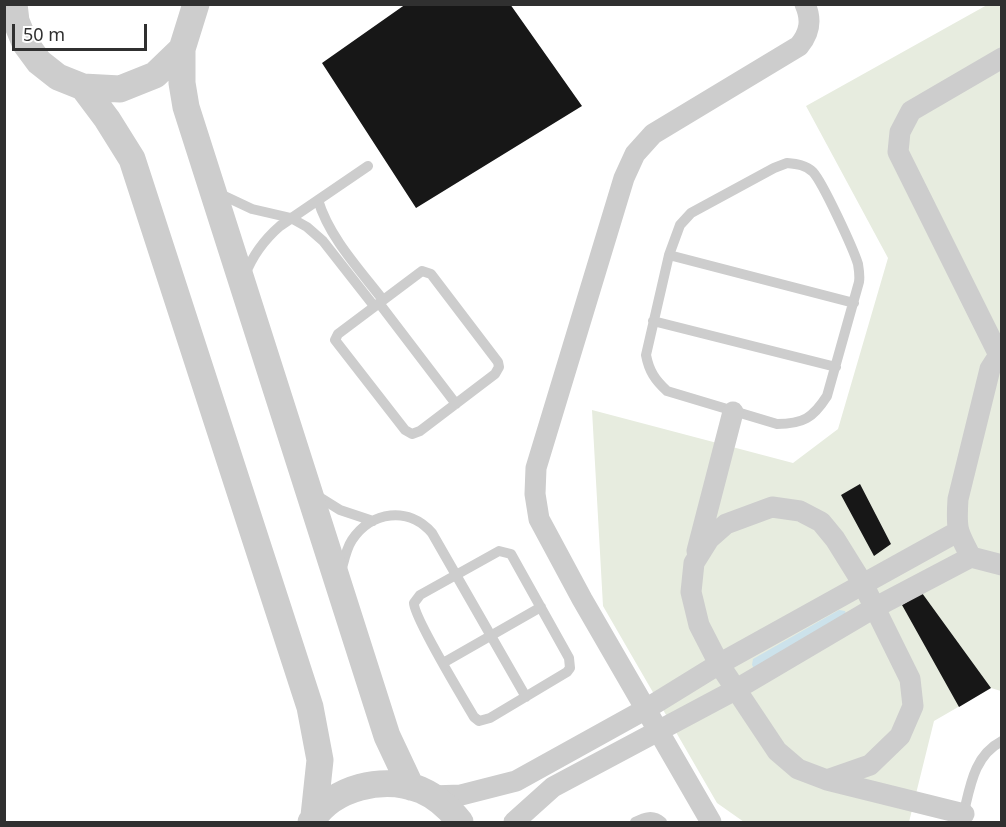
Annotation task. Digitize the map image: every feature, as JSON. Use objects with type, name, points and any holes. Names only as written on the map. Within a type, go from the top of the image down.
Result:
[{"type":"street","points":[[14,4],[16,21],[25,43],[39,62],[58,77],[83,87],[120,89],[155,75],[182,49]]},
{"type":"street","points":[[711,822],[539,519],[535,482],[539,455],[624,178],[635,154],[664,126],[799,46],[808,31],[809,21],[805,4]]},
{"type":"street","points":[[197,5],[182,49],[182,83],[186,107],[387,736],[421,791],[450,810],[460,822]]},
{"type":"street","points":[[971,557],[957,532],[958,499],[990,369],[1000,355],[898,152],[900,132],[911,111],[1002,58]]},
{"type":"street","points":[[83,87],[107,119],[132,159],[310,707],[320,760],[313,819]]},
{"type":"street","points":[[733,412],[694,563],[691,592],[699,625],[719,664],[777,751],[798,770],[963,818]]},
{"type":"street","points":[[694,563],[709,539],[726,524],[772,507],[800,511],[821,522],[835,539],[863,584],[910,679],[913,706],[900,736],[870,765],[827,780]]},
{"type":"street","points":[[313,819],[334,798],[358,787],[385,783],[421,791],[461,795],[516,781],[646,709],[719,664],[957,532]]},
{"type":"street","points":[[514,822],[553,788],[735,690],[874,608],[971,557],[1002,565]]},
{"type":"lane","points":[[787,163],[801,165],[813,172],[854,254],[860,273],[854,303],[827,396],[819,409],[807,419],[792,424],[777,424],[667,391],[656,381],[649,369],[646,355],[652,321],[669,255],[684,218],[787,163]]},
{"type":"lane","points":[[242,284],[253,258],[269,236],[291,218],[368,166]]},
{"type":"lane","points":[[212,189],[252,209],[291,218],[307,227],[323,241],[379,303]]},
{"type":"lane","points":[[318,200],[325,219],[379,303],[456,404]]},
{"type":"lane","points":[[669,255],[854,303]]},
{"type":"lane","points":[[417,273],[431,274],[498,362],[499,367],[495,374],[456,404],[416,434],[405,430],[335,340],[338,334],[417,273]]},
{"type":"lane","points":[[652,321],[836,367]]},
{"type":"lane","points":[[307,485],[327,504],[372,520]]},
{"type":"lane","points":[[338,582],[351,541],[372,520],[390,514],[408,516],[424,524],[432,533],[526,697]]},
{"type":"lane","points":[[500,550],[511,554],[568,658],[570,668],[567,672],[490,718],[478,721],[415,612],[414,603],[420,596],[456,574],[500,550]]},
{"type":"lane","points":[[443,663],[541,607]]},
{"type":"lane","points":[[963,818],[979,760],[988,750],[1002,741]]},
{"type":"lane","points":[[635,822],[649,816],[662,822]]},
{"type":"shaded area","points":[[987,5],[1001,5],[1001,691],[991,688],[934,721],[909,822],[744,822],[717,803],[603,606],[592,410],[793,463],[838,429],[888,258],[806,106]]},
{"type":"water","points":[[839,610],[845,611],[846,614],[754,668],[752,665],[753,659]]},
{"type":"building","points":[[406,4],[510,4],[582,106],[416,208],[322,63]]},
{"type":"building","points":[[860,484],[891,544],[874,556],[841,495]]},
{"type":"building","points":[[922,593],[991,688],[959,707],[902,605]]}]
